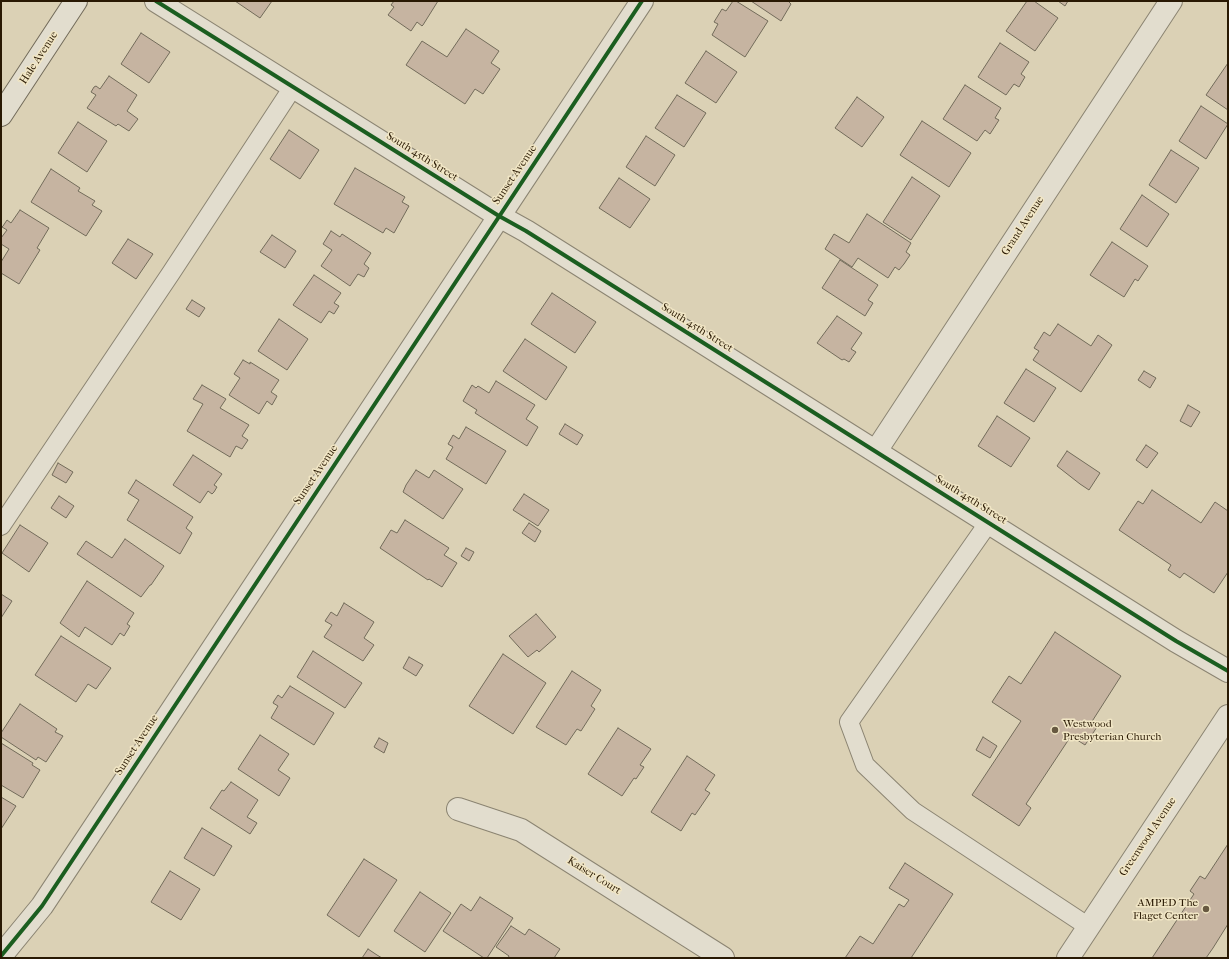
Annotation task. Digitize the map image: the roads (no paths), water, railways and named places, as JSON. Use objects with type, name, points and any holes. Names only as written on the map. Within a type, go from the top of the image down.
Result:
[{"type":"street","name":"Hale Avenue","points":[[1,115],[76,1]]},
{"type":"street","name":"South 45th Street","points":[[156,1],[499,216],[526,231],[1176,641],[1228,671]]},
{"type":"street","name":"Sunset Avenue","points":[[1,956],[42,906],[642,1]]},
{"type":"street","name":"Grand Avenue","points":[[876,451],[1171,1]]},
{"type":"street","name":"Greenwood Avenue","points":[[1068,958],[1228,716]]},
{"type":"street","name":"Kaiser Court","points":[[458,809],[521,830],[723,958]]},
{"type":"lane","points":[[1,526],[171,273],[293,87]]},
{"type":"lane","points":[[989,522],[849,722],[865,766],[913,811],[1089,927]]},
{"type":"place","name":"Westwood Presbyterian Church","points":[[1055,730]]},
{"type":"place","name":"AMPED The Flaget Center","points":[[1206,909]]}]
